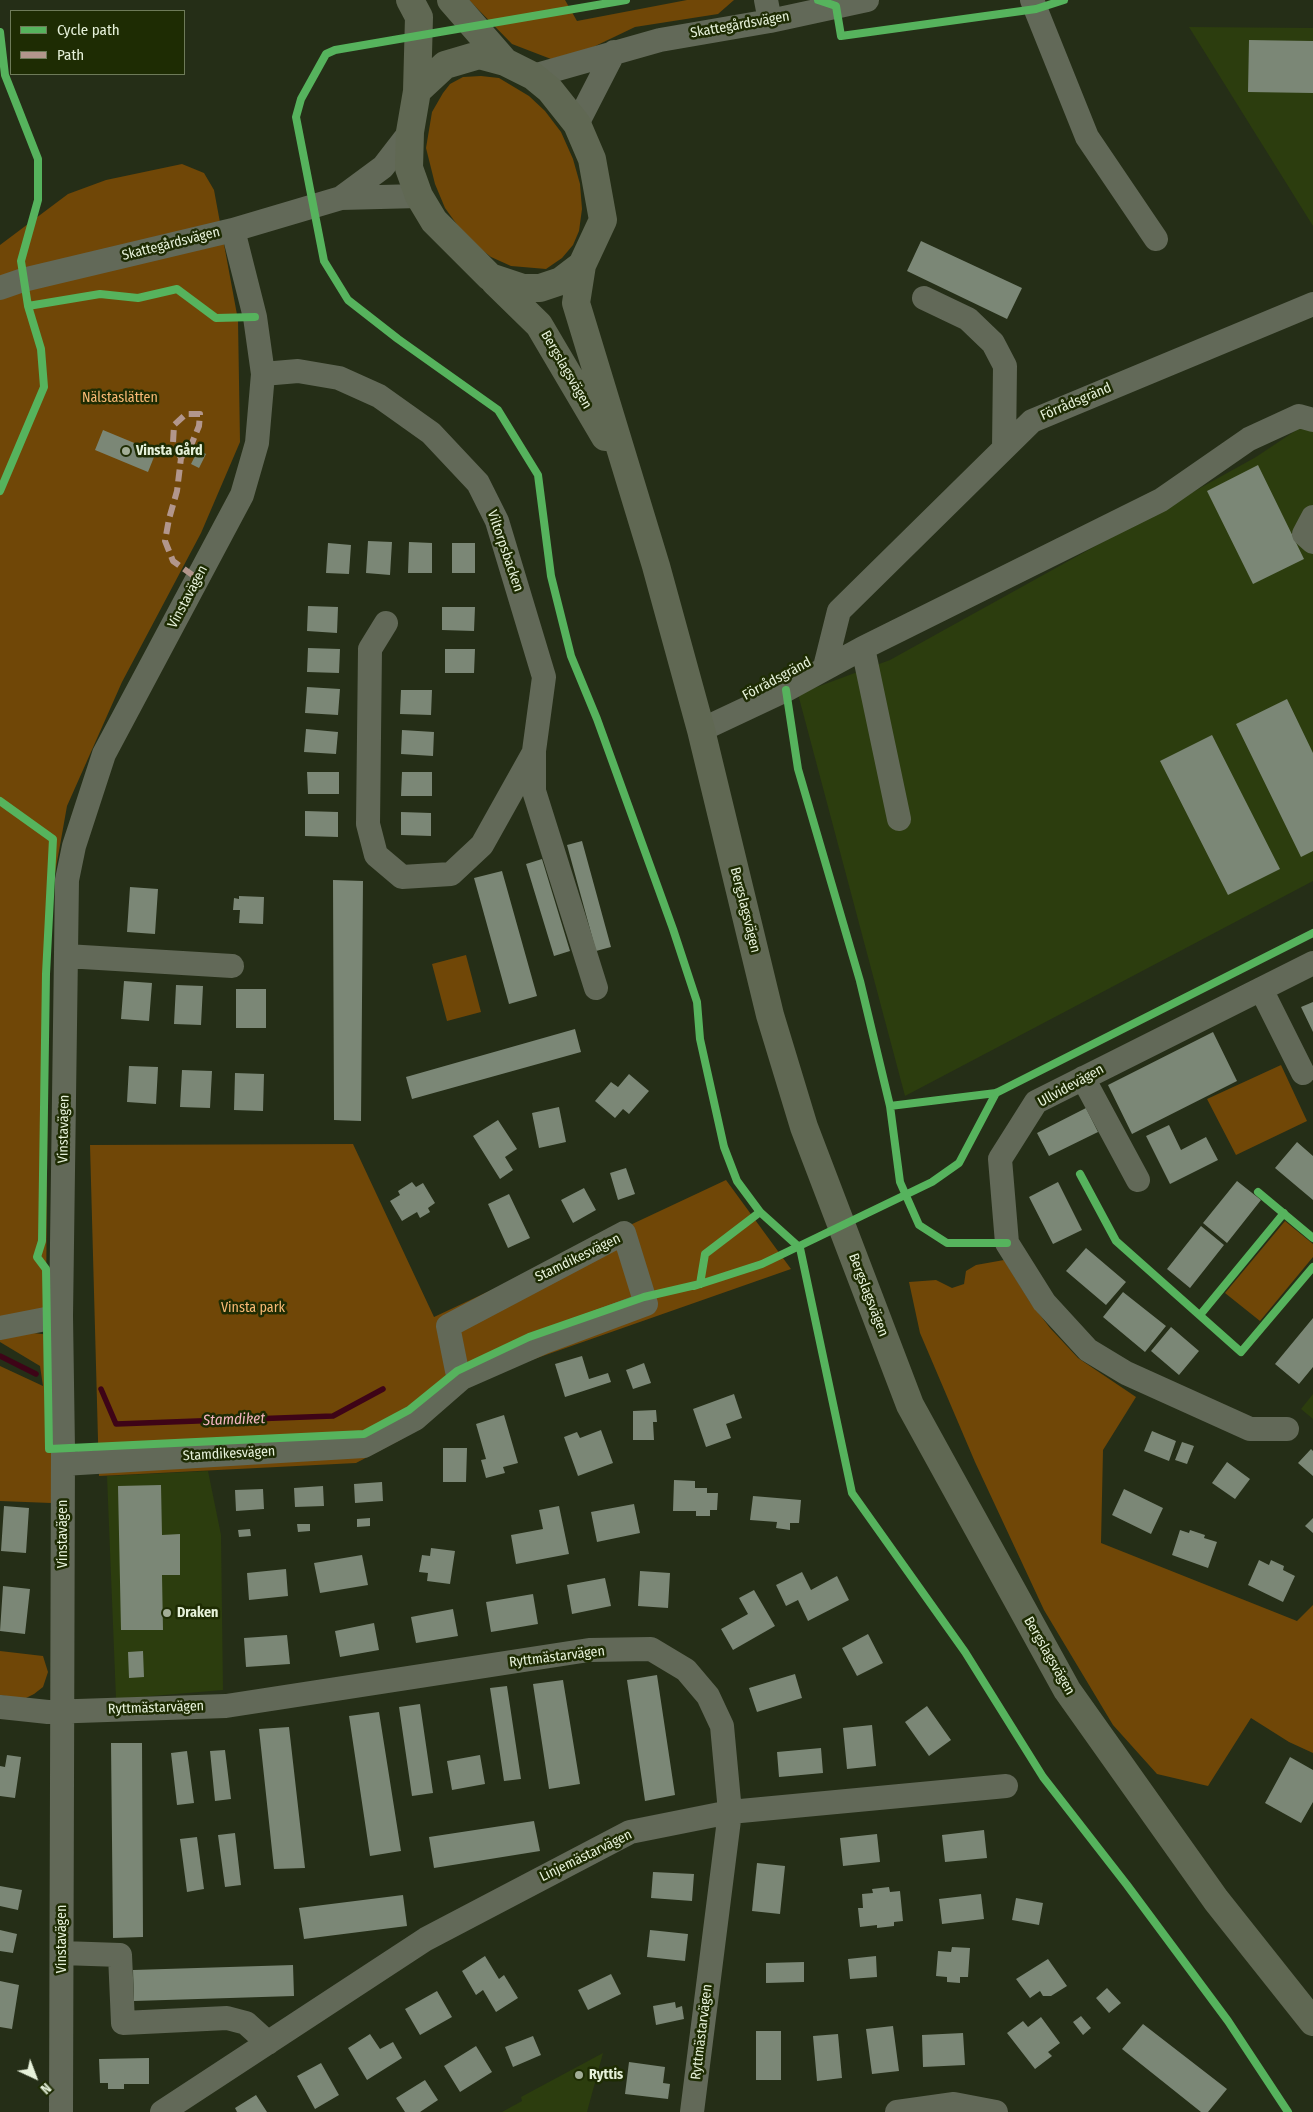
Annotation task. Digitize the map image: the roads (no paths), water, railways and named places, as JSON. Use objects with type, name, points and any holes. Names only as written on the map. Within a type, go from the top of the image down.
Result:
[{"type":"main road","name":"Bergslagsvägen","points":[[410,0],[419,17],[417,92],[410,132],[409,168],[419,196],[434,221],[539,325],[627,474]]},
{"type":"main road","name":"Bergslagsvägen","points":[[451,0],[505,62]]},
{"type":"main road","name":"Bergslagsvägen","points":[[417,92],[445,65],[479,55],[505,62],[533,76],[550,90],[577,124],[592,159],[603,220],[582,265],[576,303],[656,566],[701,730],[770,1015],[804,1127],[910,1405],[1067,1690],[1216,1900],[1313,2022]]},
{"type":"main road","name":"Bergslagsvägen","points":[[490,278],[523,288],[540,288],[561,281],[582,265]]},
{"type":"street","name":"Skattegårdsvägen","points":[[533,76],[768,10],[867,0]]},
{"type":"street","points":[[1032,0],[1087,137],[1156,239]]},
{"type":"street","points":[[577,124],[614,52]]},
{"type":"street","name":"Skattegårdsvägen","points":[[341,198],[383,167],[410,132]]},
{"type":"street","name":"Skattegårdsvägen","points":[[0,288],[23,280],[233,230],[341,198],[419,196]]},
{"type":"street","name":"Vinstavägen","points":[[62,2112],[63,1464],[61,1316],[67,880],[74,846],[86,805],[104,754],[242,495],[257,443],[263,374],[255,318],[233,230]]},
{"type":"street","points":[[924,298],[968,319],[993,343],[1005,366],[1004,448]]},
{"type":"street","name":"Förrådsgränd","points":[[825,667],[839,612],[1032,421],[1313,304]]},
{"type":"street","name":"Viltorpsbacken","points":[[263,374],[298,371],[339,378],[379,396],[431,433],[478,482],[497,521],[544,677],[534,750],[534,791],[596,988]]},
{"type":"street","name":"Förrådsgränd","points":[[701,730],[786,690],[825,667],[1161,500],[1249,439],[1298,416],[1313,420]]},
{"type":"street","points":[[1313,517],[1304,534],[1313,542]]},
{"type":"street","name":"Viltorpsbacken","points":[[386,623],[370,649],[368,824],[376,855],[402,877],[451,874],[482,844],[534,750]]},
{"type":"street","points":[[863,648],[899,819]]},
{"type":"street","points":[[66,956],[232,966]]},
{"type":"street","name":"Ullvidevägen","points":[[1287,1428],[1250,1429],[1126,1373],[1088,1350],[1044,1302],[1008,1243],[1000,1159],[1036,1102],[1313,963]]},
{"type":"street","points":[[1261,989],[1304,1073]]},
{"type":"street","points":[[1083,1078],[1138,1180]]},
{"type":"street","name":"Stamdikesvägen","points":[[63,1464],[364,1446],[415,1419],[462,1378],[544,1342],[646,1304],[624,1233],[448,1326],[457,1370],[462,1378]]},
{"type":"street","points":[[0,1328],[61,1316]]},
{"type":"street","name":"Ryttmästarvägen","points":[[0,1707],[63,1712],[226,1706],[589,1650],[651,1649],[686,1670],[708,1696],[722,1726],[730,1812],[692,2112]]},
{"type":"street","name":"Linjemästarvägen","points":[[162,2112],[426,1939],[630,1832],[730,1812],[1006,1786]]},
{"type":"street","points":[[62,1953],[120,1956],[123,2023],[227,2018],[246,2023],[268,2043]]},
{"type":"street","points":[[897,2112],[954,2104],[996,2112]]},
{"type":"waterway","points":[[0,1356],[36,1374]]},
{"type":"waterway","name":"Stamdiket","points":[[101,1389],[116,1424],[333,1416],[383,1389]]},
{"type":"place","name":"Vinsta Gård","points":[[126,451]]},
{"type":"place","name":"Draken","points":[[167,1613]]},
{"type":"place","name":"Ryttis","points":[[579,2075]]},
{"type":"park label","name":"Nälstaslätten","points":[[120,398]]},
{"type":"park label","name":"Vinsta park","points":[[253,1308]]}]
